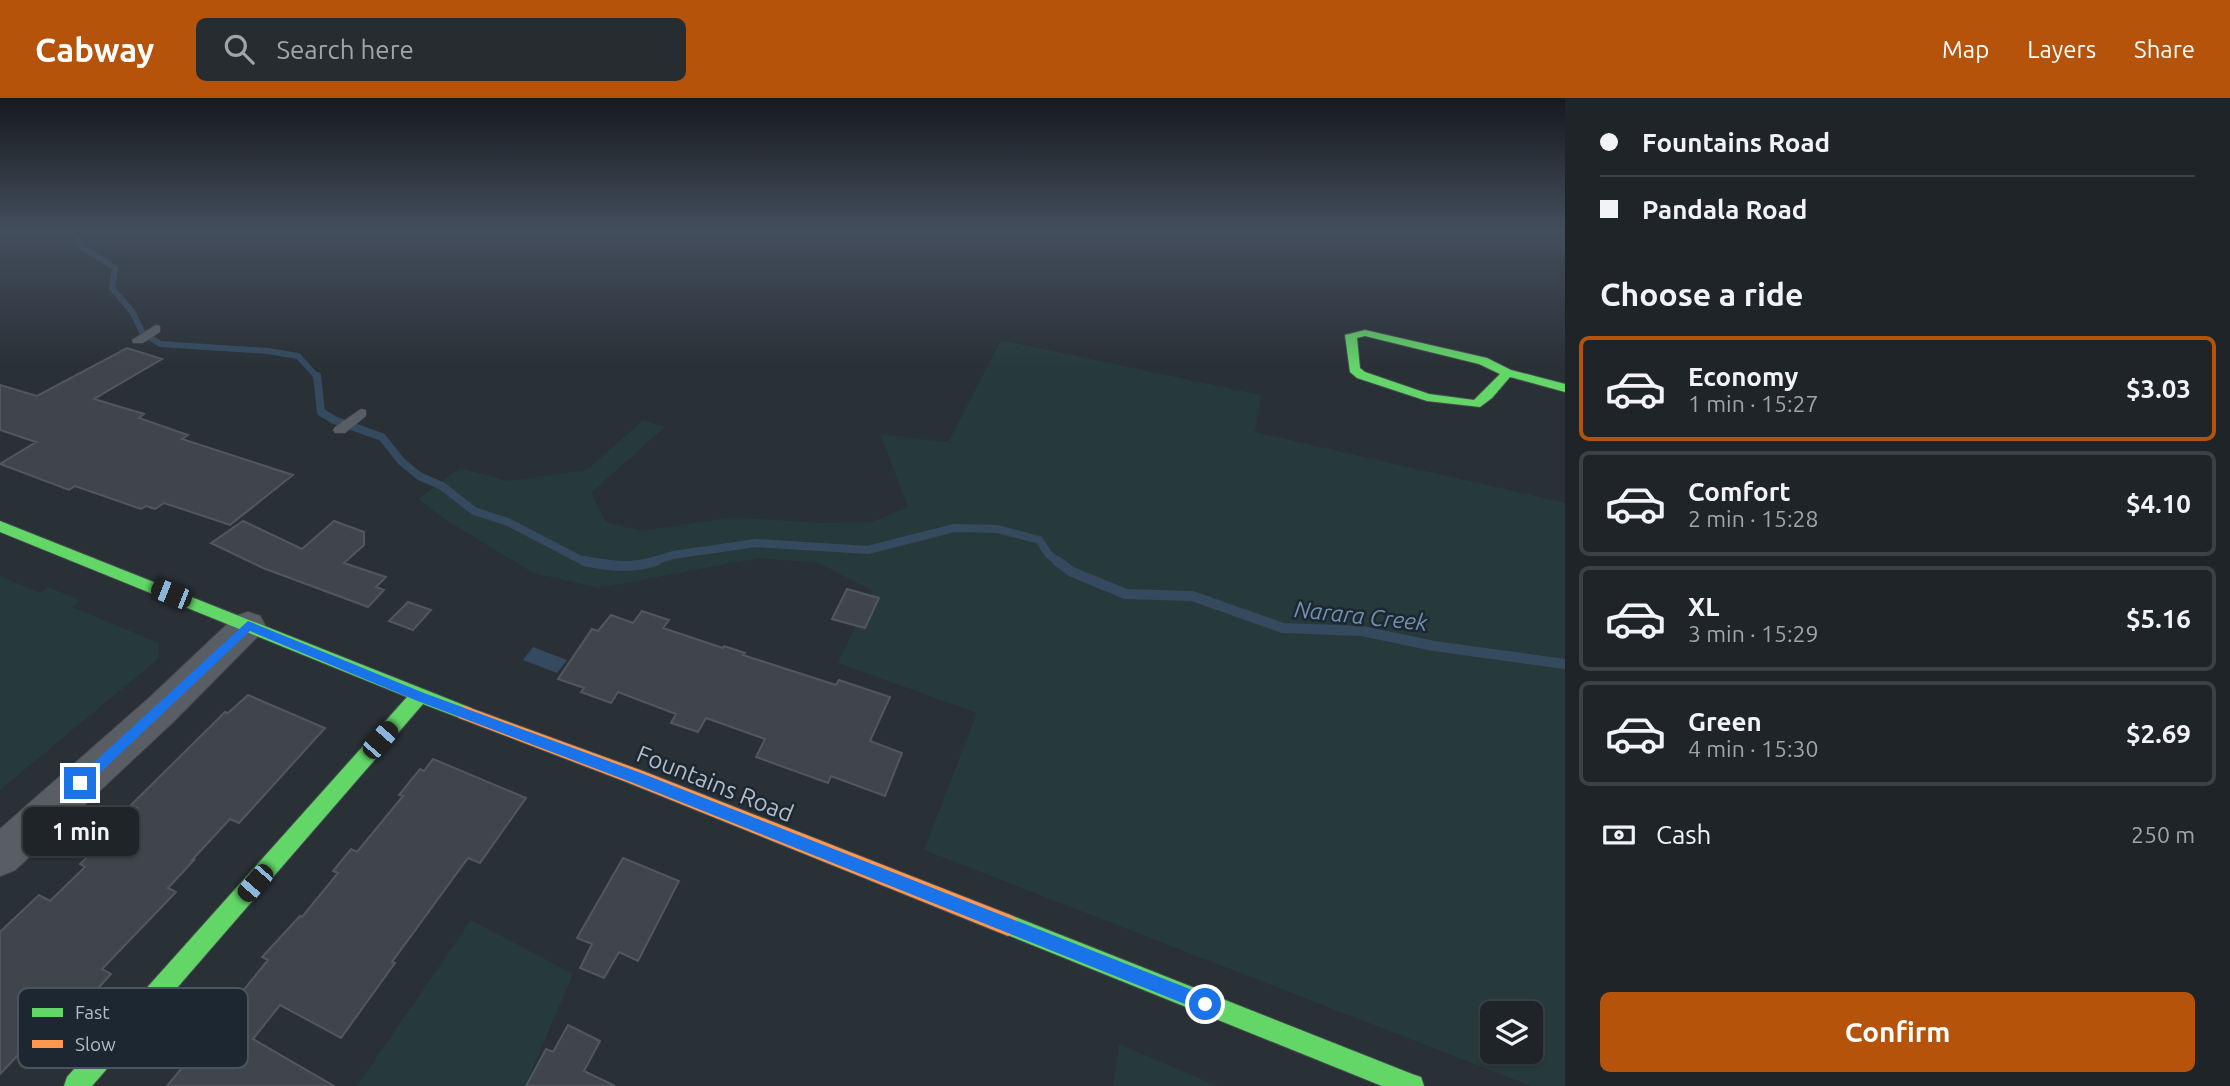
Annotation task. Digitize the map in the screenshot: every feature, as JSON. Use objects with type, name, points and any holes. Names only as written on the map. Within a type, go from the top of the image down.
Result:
[{"type":"street","points":[[1507,373],[1488,395],[1476,404],[1427,397],[1361,375],[1354,369],[1350,335],[1364,333],[1483,361],[1507,373],[1565,388]]},
{"type":"street","name":"Fountains Road","points":[[0,526],[419,696],[636,777],[1412,1086]]},
{"type":"street","points":[[0,856],[161,710],[248,625]]},
{"type":"street","points":[[162,988],[419,696]]},
{"type":"street","points":[[76,1086],[92,1068]]},
{"type":"lane","points":[[138,340],[156,329]]},
{"type":"lane","points":[[340,430],[361,414]]},
{"type":"green space","points":[[1001,340],[1261,395],[1255,432],[1565,503],[1565,1086],[1531,1086],[924,850],[977,713],[838,663],[872,591],[819,563],[759,558],[599,588],[533,573],[446,520],[418,499],[460,468],[508,481],[587,470],[643,420],[665,427],[591,493],[606,522],[641,531],[734,517],[818,523],[872,522],[908,507],[880,434],[953,443],[949,441]]},
{"type":"green space","points":[[0,576],[40,593],[48,587],[80,600],[72,607],[159,643],[158,659],[0,790]]},
{"type":"green space","points":[[471,920],[573,974],[525,1086],[357,1086]]},
{"type":"green space","points":[[1119,1044],[1218,1086],[1113,1086]]},
{"type":"water","points":[[533,647],[567,660],[557,673],[523,660]]},
{"type":"building","points":[[127,348],[162,359],[94,399],[144,414],[139,418],[188,435],[182,439],[293,475],[230,525],[164,503],[155,509],[146,506],[141,509],[75,486],[69,490],[0,464],[36,442],[0,430],[0,385],[37,396]]},
{"type":"building","points":[[243,521],[302,549],[334,521],[364,532],[364,545],[344,563],[386,577],[376,587],[384,590],[368,607],[263,568],[211,543]]},
{"type":"building","points":[[847,589],[879,598],[865,628],[832,619]]},
{"type":"building","points":[[408,602],[431,610],[413,630],[389,621]]},
{"type":"building","points":[[642,611],[669,620],[663,628],[836,685],[839,680],[890,697],[870,741],[902,753],[885,796],[831,776],[828,783],[756,757],[765,739],[706,718],[698,732],[671,723],[676,714],[618,692],[611,703],[581,692],[584,688],[558,679],[592,629],[598,631],[611,615],[633,623]]},
{"type":"building","points":[[248,695],[325,728],[239,823],[230,819],[192,860],[168,888],[176,892],[102,969],[111,974],[98,988],[18,988],[18,1055],[0,1074],[0,932],[39,895],[50,901],[85,867],[80,864],[138,808],[131,805],[225,712],[228,713]]},
{"type":"building","points":[[433,759],[526,798],[480,863],[468,858],[392,962],[395,963],[341,1038],[280,1005],[253,1039],[334,1086],[167,1086],[182,1068],[248,1068],[248,988],[245,988],[268,960],[262,957],[300,916],[302,917],[338,873],[333,871],[351,849],[357,852],[403,796],[399,795],[420,769],[424,771]]},
{"type":"building","points":[[623,858],[679,881],[638,961],[619,952],[604,978],[580,968],[592,944],[577,938]]},
{"type":"building","points":[[568,1025],[600,1041],[584,1071],[615,1086],[526,1086],[546,1049],[553,1052]]},
{"type":"waterway","name":"Narara Creek","points":[[114,275],[112,288],[133,313],[142,332],[160,344],[268,351],[298,356],[317,377]]},
{"type":"waterway","name":"Narara Creek","points":[[317,376],[321,412],[334,420],[382,437],[401,461],[419,476],[442,486],[474,511],[508,522],[581,560],[593,562]]},
{"type":"waterway","name":"Narara Creek","points":[[651,562],[673,555],[756,543],[868,550],[954,528],[997,529],[1039,540],[1049,555],[1059,562]]},
{"type":"waterway","name":"Narara Creek","points":[[584,561],[620,566],[656,561]]},
{"type":"waterway","name":"Narara Creek","points":[[1057,561],[1072,572],[1126,594],[1192,596],[1283,628],[1362,631],[1434,646],[1565,664]]},
{"type":"traffic: fast","points":[[1507,373],[1488,395],[1476,404],[1427,397],[1361,375],[1354,369],[1351,335],[1365,333],[1483,361],[1507,373],[1565,388]]},
{"type":"traffic: fast","points":[[0,526],[465,713]]},
{"type":"traffic: fast","points":[[162,988],[419,696]]},
{"type":"traffic: fast","points":[[1008,925],[1412,1086]]},
{"type":"traffic: fast","points":[[76,1086],[92,1068]]},
{"type":"traffic: slow","points":[[465,713],[636,777],[1008,925]]},
{"type":"route","points":[[80,783],[161,710],[248,625],[419,696],[636,777],[1205,1004]]}]
